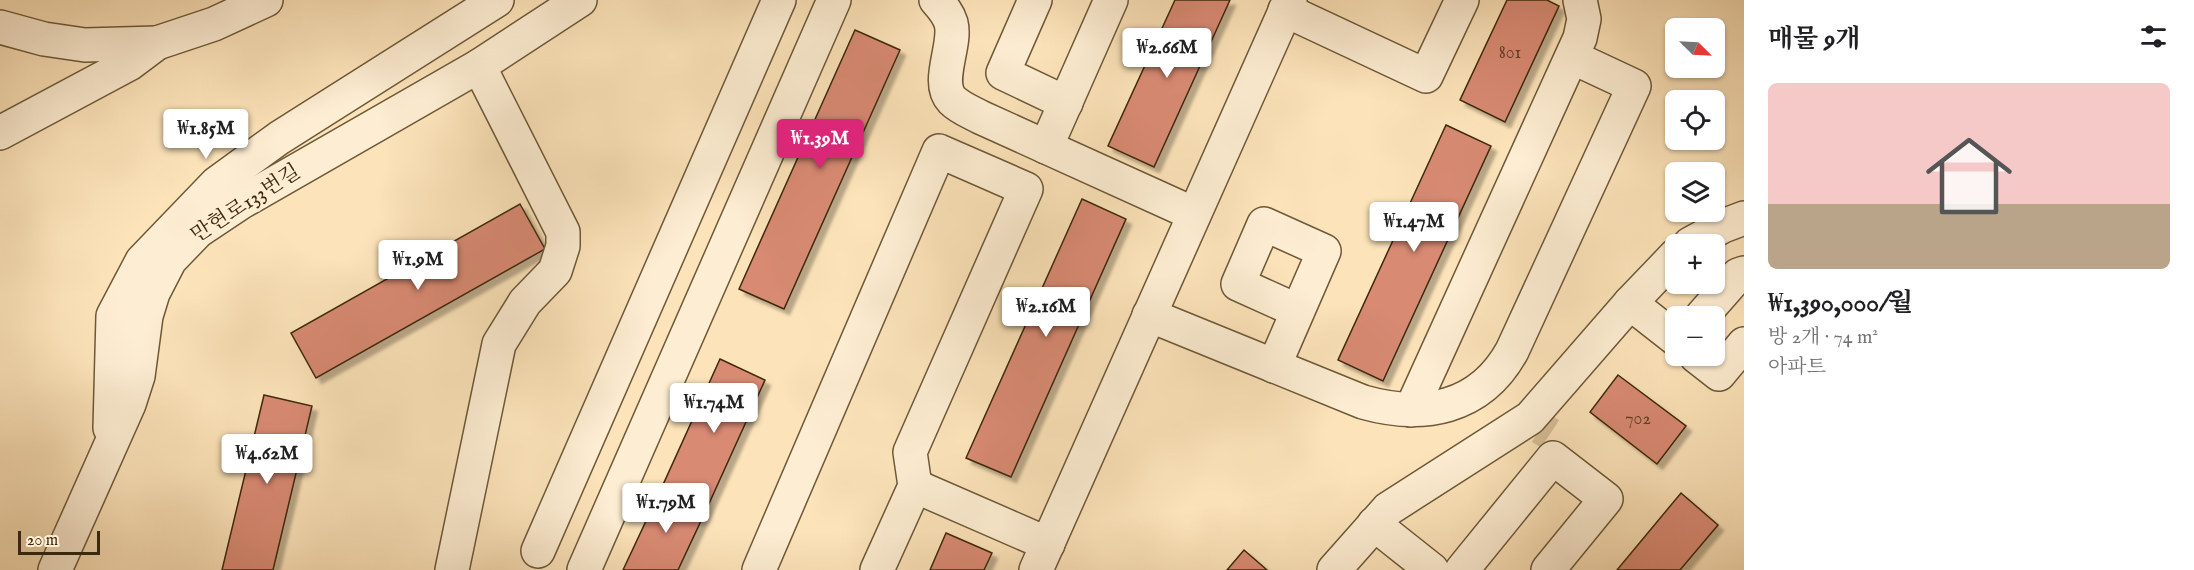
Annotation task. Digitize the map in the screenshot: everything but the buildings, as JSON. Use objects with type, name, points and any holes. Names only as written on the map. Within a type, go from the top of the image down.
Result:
[{"type":"street","points":[[0,27],[44,39],[86,45],[157,43],[214,24],[266,0]]},
{"type":"street","points":[[109,448],[113,316],[142,261],[217,183],[279,138],[496,0]]},
{"type":"street","name":"만현로133번길","points":[[55,570],[129,404],[138,376],[146,316],[153,293],[170,260],[198,231],[240,203],[479,66],[580,0]]},
{"type":"street","points":[[538,551],[779,0]]},
{"type":"street","points":[[584,570],[834,0]]},
{"type":"street","points":[[936,0],[946,11],[952,24],[946,76],[946,90],[951,100],[980,117],[1194,214]]},
{"type":"street","points":[[1035,0],[1003,73],[1066,102]]},
{"type":"street","points":[[1047,147],[1111,0]]},
{"type":"street","points":[[915,486],[1042,557],[1288,5],[1426,76],[1462,0]]},
{"type":"street","points":[[1411,410],[1580,38],[1584,19],[1580,0]]},
{"type":"street","points":[[0,133],[129,64],[157,43]]},
{"type":"street","points":[[1149,315],[1364,402],[1385,408],[1434,409],[1479,391],[1493,380],[1504,365],[1634,86],[1572,57]]},
{"type":"street","points":[[452,570],[499,344],[525,302],[555,271],[563,246],[563,232],[479,66]]},
{"type":"street","points":[[746,77],[791,97]]},
{"type":"street","points":[[762,569],[939,151],[1026,189],[910,452],[915,486],[877,570]]},
{"type":"street","points":[[1708,234],[1744,218]]},
{"type":"street","points":[[1334,570],[1388,509],[1536,423],[1630,303],[1665,266]]},
{"type":"street","points":[[1711,306],[1738,274],[1744,273]]},
{"type":"street","points":[[1630,303],[1665,330]]},
{"type":"street","points":[[1274,366],[1298,311]]},
{"type":"street","points":[[1708,366],[1719,374],[1744,344]]},
{"type":"street","points":[[1462,570],[1553,458],[1606,500],[1548,570]]},
{"type":"street","points":[[560,501],[605,521]]},
{"type":"street","points":[[1374,524],[1432,570]]},
{"type":"tunnel","points":[[1541,428],[1550,434]]}]
